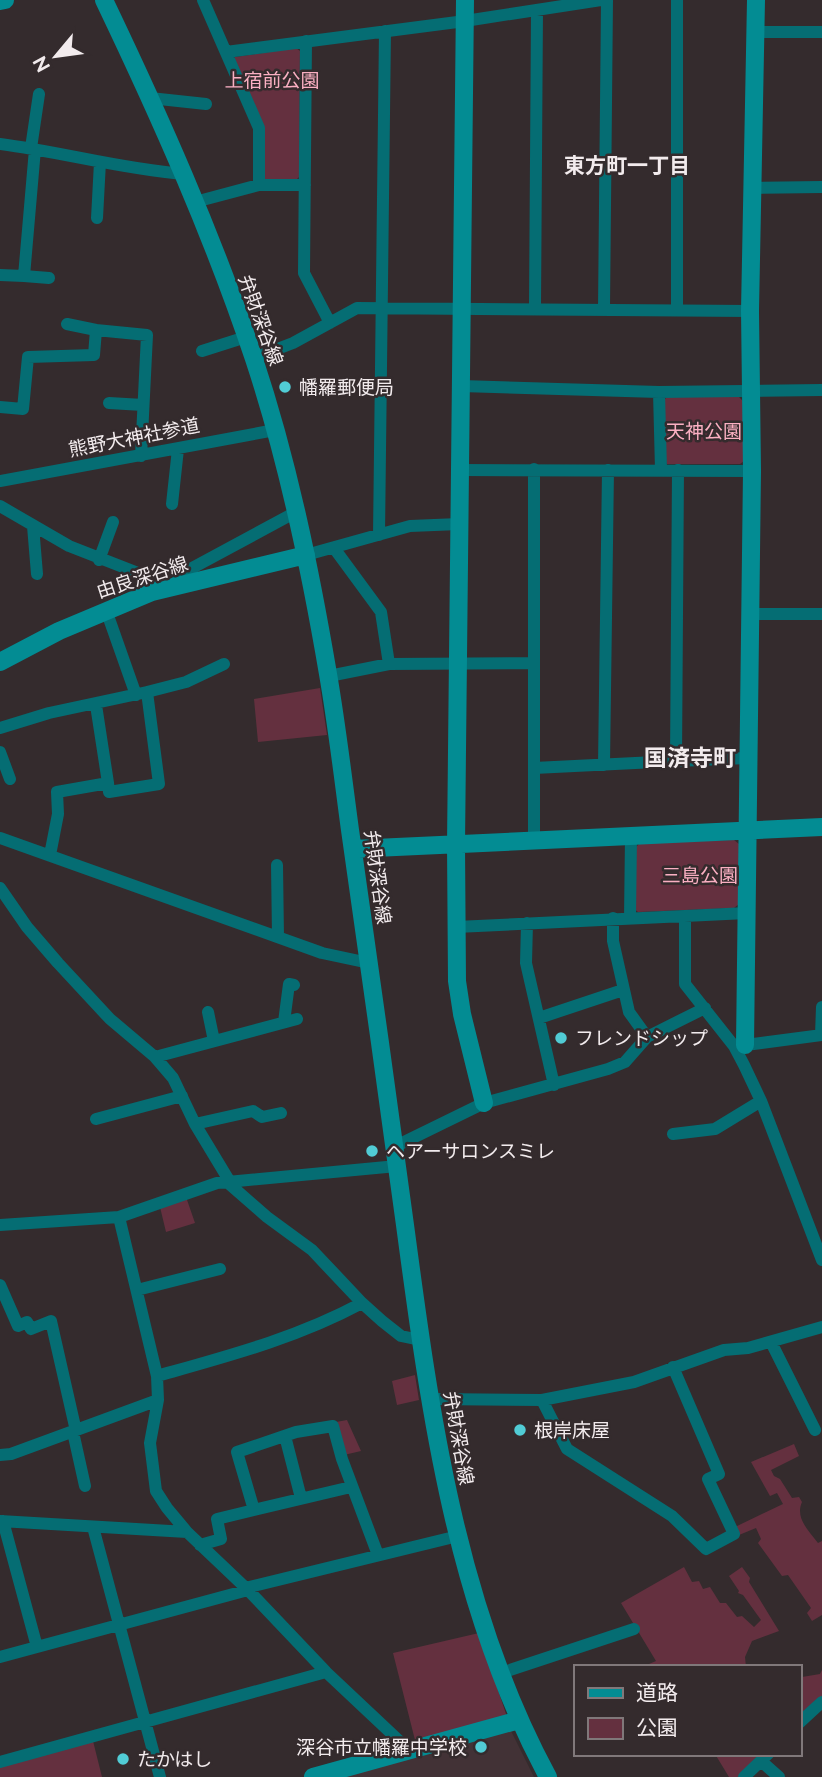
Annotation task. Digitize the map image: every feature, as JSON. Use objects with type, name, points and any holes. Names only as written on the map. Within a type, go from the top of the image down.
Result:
[{"type":"street","name":"弁財深谷線","points":[[104,0],[195,202],[254,358],[296,512],[329,676],[421,1340],[441,1465],[457,1536],[501,1673],[519,1720],[548,1777]]},
{"type":"street","points":[[203,0],[259,128],[259,185]]},
{"type":"street","points":[[465,0],[456,927],[457,981],[462,1014],[484,1103]]},
{"type":"street","points":[[226,52],[465,21],[601,0]]},
{"type":"street","points":[[604,309],[607,0]]},
{"type":"street","points":[[677,0],[677,310]]},
{"type":"street","points":[[740,1046],[747,913],[750,311],[756,0]]},
{"type":"street","points":[[535,308],[537,10]]},
{"type":"street","points":[[379,535],[385,31]]},
{"type":"street","points":[[756,32],[822,32]]},
{"type":"street","points":[[306,41],[304,273],[330,323]]},
{"type":"street","points":[[24,276],[39,94]]},
{"type":"street","points":[[150,98],[206,104]]},
{"type":"street","points":[[0,144],[183,174]]},
{"type":"street","points":[[97,218],[100,162]]},
{"type":"street","points":[[195,202],[259,185],[305,185]]},
{"type":"street","points":[[753,188],[822,187]]},
{"type":"street","points":[[0,275],[49,278]]},
{"type":"street","points":[[254,358],[293,343],[357,308],[750,311]]},
{"type":"street","points":[[67,324],[147,335],[141,456]]},
{"type":"street","points":[[0,407],[23,410],[28,357],[94,355],[96,330]]},
{"type":"street","points":[[202,351],[246,337]]},
{"type":"street","points":[[461,386],[659,391],[822,390]]},
{"type":"street","points":[[659,391],[661,470]]},
{"type":"street","points":[[109,403],[143,405]]},
{"type":"street","name":"熊野大神社参道","points":[[0,481],[275,430]]},
{"type":"street","points":[[172,505],[178,449]]},
{"type":"street","points":[[534,469],[534,841]]},
{"type":"street","points":[[460,470],[751,471]]},
{"type":"street","points":[[604,765],[608,470]]},
{"type":"street","points":[[676,761],[678,470]]},
{"type":"street","points":[[0,506],[69,547],[174,587],[181,574],[296,512]]},
{"type":"street","points":[[99,560],[113,522]]},
{"type":"street","points":[[306,555],[410,526],[459,524]]},
{"type":"street","points":[[33,526],[37,574]]},
{"type":"street","points":[[334,548],[381,612],[389,664]]},
{"type":"street","name":"由良深谷線","points":[[0,663],[58,631],[152,592],[306,555]]},
{"type":"street","points":[[96,705],[109,792],[159,785],[142,694],[106,610]]},
{"type":"street","points":[[750,614],[822,614]]},
{"type":"street","points":[[329,676],[389,664],[534,663]]},
{"type":"street","points":[[0,727],[186,682],[224,664]]},
{"type":"street","points":[[0,751],[10,779]]},
{"type":"street","points":[[534,768],[748,758]]},
{"type":"street","points":[[50,855],[58,814],[57,792],[108,783]]},
{"type":"street","points":[[353,849],[822,827]]},
{"type":"street","points":[[630,918],[631,836]]},
{"type":"street","points":[[0,838],[322,953],[369,963]]},
{"type":"street","points":[[277,865],[278,937]]},
{"type":"street","points":[[0,888],[27,927],[58,963],[110,1019],[155,1057],[173,1078],[195,1125],[229,1182],[267,1217],[312,1250],[362,1303],[401,1336],[421,1340]]},
{"type":"street","points":[[456,927],[747,913]]},
{"type":"street","points":[[685,916],[685,984],[740,1046],[822,1260]]},
{"type":"street","points":[[613,918],[613,941],[629,1012],[647,1037]]},
{"type":"street","points":[[527,923],[526,963],[554,1085]]},
{"type":"street","points":[[155,1057],[290,1021],[289,984],[294,985]]},
{"type":"street","points":[[539,1018],[624,990]]},
{"type":"street","points":[[740,1046],[822,1035],[822,1007]]},
{"type":"street","points":[[394,1147],[484,1103],[554,1085],[625,1062],[647,1037],[705,1008]]},
{"type":"street","points":[[208,1012],[214,1041]]},
{"type":"street","points":[[96,1119],[182,1096]]},
{"type":"street","points":[[673,1134],[715,1129],[761,1101]]},
{"type":"street","points":[[195,1125],[253,1111],[262,1117],[281,1113]]},
{"type":"street","points":[[0,1225],[119,1217],[212,1184],[397,1166]]},
{"type":"street","points":[[119,1217],[158,1376],[158,1400],[150,1443],[156,1491],[187,1532],[326,1672],[410,1751]]},
{"type":"street","points":[[136,1290],[220,1269]]},
{"type":"street","points":[[0,1285],[19,1326],[27,1322],[31,1329],[51,1321],[85,1486]]},
{"type":"street","points":[[158,1376],[314,1328],[362,1303]]},
{"type":"street","points":[[430,1399],[542,1400],[634,1382],[724,1350],[748,1348],[822,1327]]},
{"type":"street","points":[[771,1342],[816,1430]]},
{"type":"street","points":[[542,1400],[567,1449],[672,1516],[706,1549],[734,1534],[708,1479],[719,1474],[673,1367]]},
{"type":"street","points":[[0,1455],[11,1454],[75,1432],[158,1400]]},
{"type":"street","points":[[254,1510],[237,1452],[285,1436],[333,1426],[351,1487],[377,1555]]},
{"type":"street","points":[[285,1436],[301,1498]]},
{"type":"street","points":[[200,1545],[222,1539],[216,1519],[351,1487]]},
{"type":"street","points":[[37,1647],[1,1521],[187,1532]]},
{"type":"street","points":[[93,1527],[160,1777]]},
{"type":"street","points":[[0,1657],[246,1589],[457,1536]]},
{"type":"street","points":[[501,1673],[634,1629]]},
{"type":"street","points":[[0,1762],[326,1672]]},
{"type":"street","points":[[801,1721],[822,1702]]},
{"type":"street","points":[[313,1777],[519,1720]]},
{"type":"street","points":[[744,1777],[764,1757],[779,1777]]},
{"type":"shaded area","name":"深谷市立幡羅中学校","points":[[510,1729],[534,1777],[336,1777]]},
{"type":"green space","name":"上宿前公園","points":[[296,48],[300,51],[299,177],[296,180],[265,180],[262,176],[263,128],[233,61],[235,57]]},
{"type":"green space","name":"天神公園","points":[[667,397],[739,397],[744,402],[744,461],[740,464],[667,464],[664,460],[664,400]]},
{"type":"green space","points":[[320,688],[327,735],[258,742],[254,699]]},
{"type":"green space","name":"三島公園","points":[[734,840],[739,844],[739,904],[734,908],[638,912],[633,908],[634,849],[640,843]]},
{"type":"green space","points":[[186,1197],[195,1223],[166,1232],[160,1207]]},
{"type":"green space","points":[[415,1375],[419,1400],[397,1405],[392,1381]]},
{"type":"green space","points":[[347,1420],[361,1451],[344,1455],[336,1422]]},
{"type":"green space","points":[[794,1444],[799,1456],[771,1470],[792,1498],[799,1497],[802,1502],[801,1519],[818,1543],[822,1541],[822,1615],[812,1621],[807,1613],[811,1608],[788,1575],[782,1576],[758,1543],[761,1539],[756,1528],[739,1535],[735,1527],[783,1504],[777,1493],[770,1496],[751,1462]]},
{"type":"green space","points":[[684,1567],[692,1582],[699,1581],[703,1589],[710,1587],[720,1603],[726,1603],[737,1617],[742,1616],[754,1627],[761,1620],[743,1595],[738,1593],[729,1576],[742,1567],[779,1631],[752,1641],[745,1657],[746,1665],[647,1665],[656,1661],[621,1603]]},
{"type":"green space","points":[[479,1633],[507,1717],[416,1744],[393,1653]]},
{"type":"green space","points":[[822,1670],[822,1697],[801,1716],[801,1676],[820,1674]]},
{"type":"green space","points":[[93,1741],[102,1777],[0,1777],[0,1766]]},
{"type":"green space","points":[[716,1756],[761,1756],[740,1777],[729,1777]]},
{"type":"place","name":"幡羅郵便局","points":[[285,387]]},
{"type":"place","name":"フレンドシップ","points":[[561,1038]]},
{"type":"place","name":"ヘアーサロンスミレ","points":[[372,1151]]},
{"type":"place","name":"根岸床屋","points":[[520,1430]]},
{"type":"place","name":"深谷市立幡羅中学校","points":[[481,1747]]},
{"type":"place","name":"たかはし","points":[[123,1759]]},
{"type":"district","name":"東方町一丁目","points":[[627,166]]},
{"type":"district","name":"国済寺町","points":[[690,758]]}]
